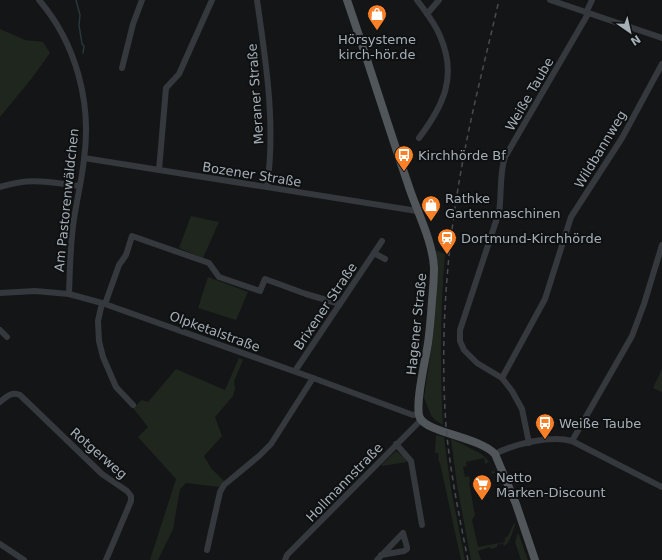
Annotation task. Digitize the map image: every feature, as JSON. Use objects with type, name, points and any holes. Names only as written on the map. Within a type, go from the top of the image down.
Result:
[{"type":"main road","name":"Hagener Straße","points":[[346,0],[429,244],[434,267],[428,342],[418,400],[420,417]]},
{"type":"main road","points":[[420,417],[439,430],[475,442],[491,450],[495,454],[516,504],[535,560]]},
{"type":"street","name":"Am Pastorenwäldchen","points":[[39,0],[56,23],[68,45],[79,79],[84,101],[86,130],[84,158],[71,242],[68,294]]},
{"type":"street","points":[[122,68],[133,24],[142,0]]},
{"type":"street","points":[[160,170],[166,88],[179,74],[212,0]]},
{"type":"street","name":"Meraner Straße","points":[[257,0],[270,106],[269,172],[267,187]]},
{"type":"street","points":[[417,0],[440,36],[446,53],[448,68],[443,100],[432,120],[419,138]]},
{"type":"street","points":[[427,14],[439,0]]},
{"type":"street","points":[[550,0],[662,38]]},
{"type":"street","name":"Weiße Taube","points":[[529,443],[522,409],[512,391],[502,378],[470,357],[464,350],[460,341],[460,330],[499,212],[502,167],[505,157],[587,13],[592,0]]},
{"type":"street","name":"Wildbannweg","points":[[502,378],[546,300],[571,217],[622,138],[662,64]]},
{"type":"street","name":"Bozener Straße","points":[[84,158],[417,211]]},
{"type":"street","points":[[0,187],[15,182],[39,180],[79,186]]},
{"type":"street","points":[[133,405],[116,388],[98,341],[98,321],[119,264],[126,254],[132,236],[208,263],[219,277],[260,291],[264,279],[340,304]]},
{"type":"street","name":"Brixener Straße","points":[[295,371],[382,241]]},
{"type":"street","points":[[572,441],[632,336],[644,304],[662,245]]},
{"type":"street","points":[[374,253],[385,259]]},
{"type":"street","name":"Olpketalstraße","points":[[0,293],[35,291],[68,294],[104,304],[295,371],[420,417]]},
{"type":"street","points":[[0,330],[7,337]]},
{"type":"street","points":[[207,550],[209,534],[220,492],[224,485],[271,444],[314,378]]},
{"type":"street","name":"Rotgerweg","points":[[0,402],[12,394],[20,395],[102,474],[127,491],[131,496],[131,501],[106,560]]},
{"type":"street","name":"Hollmannstraße","points":[[285,560],[287,555],[396,444],[420,417]]},
{"type":"street","points":[[495,454],[505,449],[529,443],[556,440],[572,441],[662,487]]},
{"type":"street","points":[[396,444],[411,461],[422,526]]},
{"type":"street","points":[[0,544],[21,559]]},
{"type":"shaded area","points":[[0,29],[25,40],[43,42],[50,53],[32,78],[0,117]]},
{"type":"shaded area","points":[[191,216],[219,222],[203,258],[179,248]]},
{"type":"shaded area","points":[[435,250],[445,254],[441,340],[443,425],[435,420],[431,415],[424,398],[433,336],[438,266]]},
{"type":"shaded area","points":[[208,277],[248,292],[236,320],[198,308]]},
{"type":"shaded area","points":[[239,358],[243,360],[234,381],[235,389],[233,396],[215,417],[222,436],[204,456],[211,468],[224,481],[219,487],[186,483],[180,489],[173,529],[158,560],[150,560],[176,479],[138,437],[148,427],[133,408],[142,400],[148,402],[176,369],[225,390]]},
{"type":"shaded area","points":[[662,369],[662,392],[653,388]]},
{"type":"shaded area","points":[[436,435],[444,437],[451,489],[465,560],[461,560],[438,453],[435,453]]},
{"type":"shaded area","points":[[451,439],[479,453],[487,459],[492,466],[489,462],[485,464],[484,458],[466,462],[467,466],[463,467],[465,477],[469,476],[470,481],[475,515],[472,520],[478,547],[505,542],[505,538],[508,536],[514,523],[515,525],[510,539],[504,546],[503,543],[491,549],[490,547],[478,551],[481,560],[471,560],[457,485]]},
{"type":"shaded area","points":[[396,451],[404,457],[407,462],[382,466],[382,464]]},
{"type":"shaded area","points":[[494,470],[498,480],[496,480],[495,473],[492,474],[491,472]]},
{"type":"shaded area","points":[[518,533],[528,560],[521,560],[515,542]]},
{"type":"waterway","points":[[76,0],[80,15],[79,25],[82,44],[84,46],[83,53]]},
{"type":"railway","points":[[468,560],[452,477],[446,426],[444,394],[444,330],[451,234],[461,171],[474,106],[499,0]]},
{"type":"place","name":"Hörsysteme kirch-hör.de","points":[[377,31]]},
{"type":"place","name":"Kirchhörde Bf","points":[[404,172]]},
{"type":"place","name":"Rathke Gartenmaschinen","points":[[431,222]]},
{"type":"place","name":"Dortmund-Kirchhörde","points":[[447,255]]},
{"type":"place","name":"Weiße Taube","points":[[545,440]]},
{"type":"place","name":"Netto Marken-Discount","points":[[482,501]]}]
